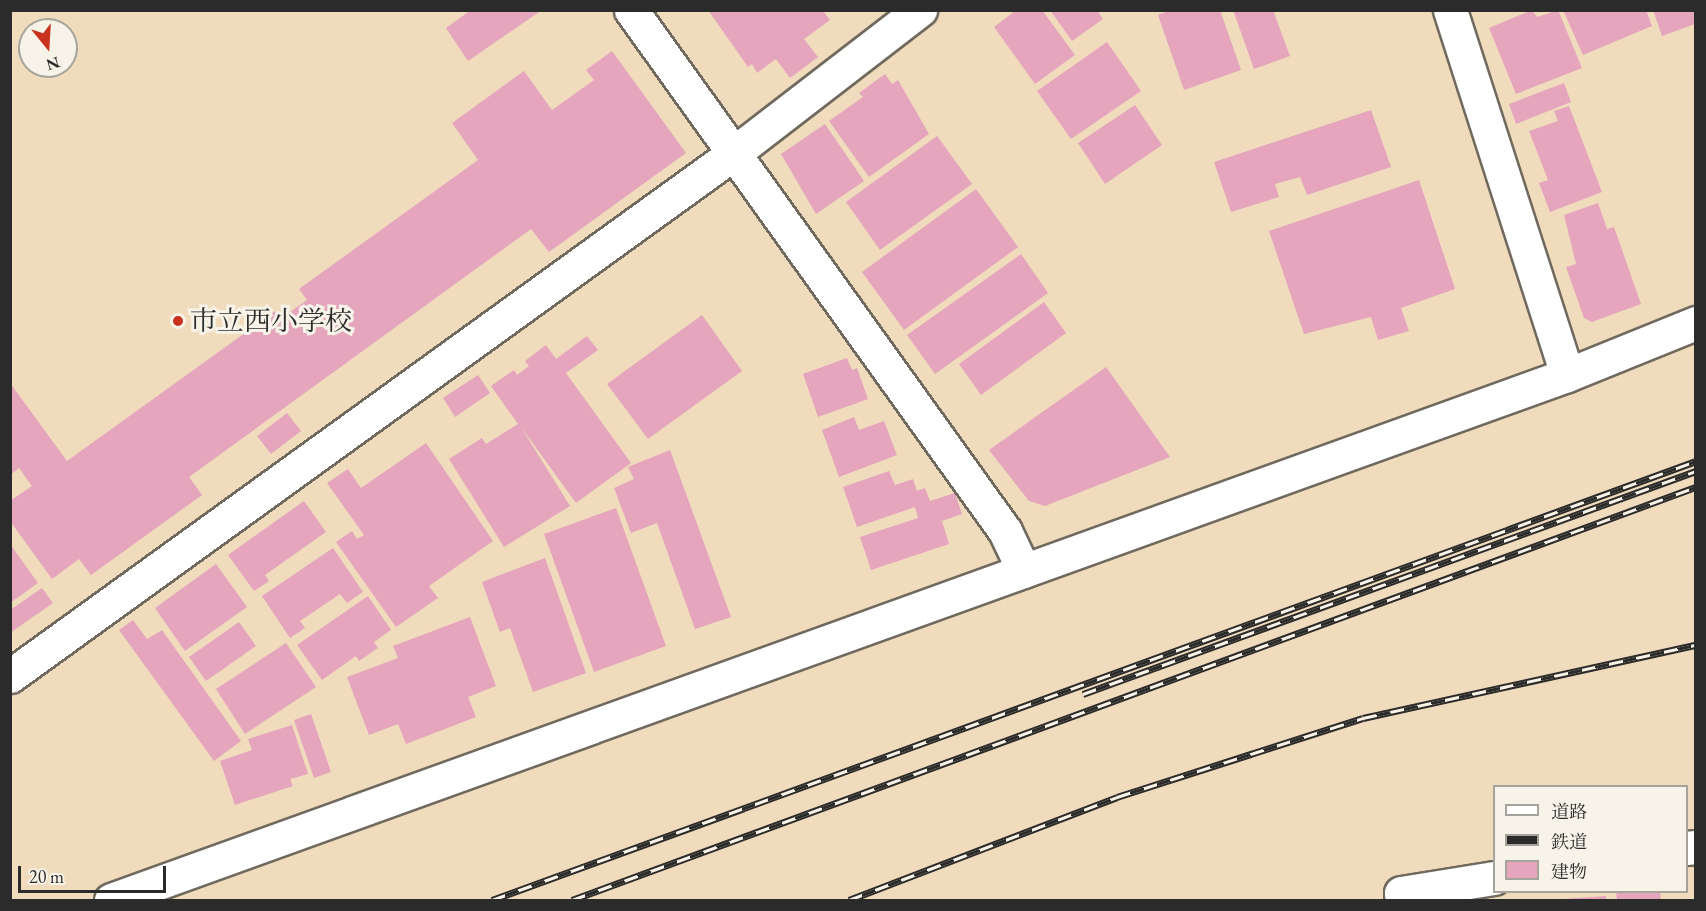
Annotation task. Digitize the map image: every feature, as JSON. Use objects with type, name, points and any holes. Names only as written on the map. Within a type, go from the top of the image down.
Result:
[{"type":"street","points":[[631,10],[1005,531],[1024,571]]},
{"type":"street","points":[[10,676],[734,153],[920,10]]},
{"type":"street","points":[[1450,10],[1567,375]]},
{"type":"street","points":[[111,900],[1567,375],[1695,323]]},
{"type":"street","points":[[1403,900],[1401,893],[1493,878]]},
{"type":"building","points":[[471,10],[542,10],[468,61],[446,28]]},
{"type":"building","points":[[708,10],[827,10],[824,12],[830,20],[804,39],[818,57],[790,78],[776,59],[757,73],[752,64],[748,67]]},
{"type":"building","points":[[1016,10],[1042,10],[1075,55],[1035,84],[994,27]]},
{"type":"building","points":[[1050,10],[1097,10],[1103,19],[1072,41]]},
{"type":"building","points":[[1171,10],[1220,10],[1241,70],[1184,90],[1158,15]]},
{"type":"building","points":[[1233,10],[1273,10],[1290,56],[1254,69]]},
{"type":"building","points":[[1532,10],[1537,17],[1558,10],[1582,68],[1516,94],[1489,28]]},
{"type":"building","points":[[1563,10],[1646,10],[1652,26],[1583,55]]},
{"type":"building","points":[[1653,10],[1695,10],[1695,24],[1662,36]]},
{"type":"building","points":[[1107,42],[1141,91],[1071,139],[1037,91]]},
{"type":"building","name":"市立西小学校","points":[[612,51],[686,153],[549,252],[531,229],[189,477],[202,495],[91,575],[79,559],[52,579],[10,521],[10,501],[32,486],[19,468],[10,475],[10,383],[67,461],[277,310],[282,318],[307,300],[299,289],[478,160],[452,123],[524,71],[552,110],[594,80],[586,70]]},
{"type":"building","points":[[885,74],[892,84],[898,80],[929,134],[869,177],[829,121],[863,97],[859,93]]},
{"type":"building","points":[[1564,83],[1571,102],[1516,124],[1509,104]]},
{"type":"building","points":[[1135,105],[1162,145],[1105,184],[1078,143]]},
{"type":"building","points":[[1569,106],[1602,192],[1550,212],[1539,183],[1548,180],[1529,131],[1558,121],[1554,111]]},
{"type":"building","points":[[1371,110],[1391,167],[1307,195],[1300,177],[1275,184],[1279,197],[1231,212],[1214,162]]},
{"type":"building","points":[[825,124],[864,181],[816,214],[781,154]]},
{"type":"building","points":[[937,136],[972,184],[880,250],[846,202]]},
{"type":"building","points":[[1419,180],[1455,289],[1401,308],[1409,331],[1378,340],[1371,317],[1304,334],[1269,231]]},
{"type":"building","points":[[976,189],[1018,247],[904,330],[862,272]]},
{"type":"building","points":[[1598,203],[1607,229],[1614,227],[1641,304],[1592,322],[1584,318],[1566,267],[1576,264],[1564,215]]},
{"type":"building","points":[[1021,254],[1048,293],[935,374],[907,335]]},
{"type":"building","points":[[1044,302],[1066,333],[981,395],[959,364]]},
{"type":"building","points":[[702,315],[742,371],[648,439],[607,384]]},
{"type":"building","points":[[587,336],[598,350],[566,373],[631,463],[576,503],[521,427],[570,506],[504,547],[449,459],[482,438],[486,444],[518,424],[491,386],[514,370],[517,375],[529,366],[525,361],[546,345],[556,359]]},
{"type":"building","points":[[847,358],[852,370],[857,368],[868,399],[818,417],[803,374]]},
{"type":"building","points":[[1106,367],[1170,457],[1045,506],[1029,501],[989,450]]},
{"type":"building","points":[[478,375],[490,393],[455,417],[443,398]]},
{"type":"building","points":[[287,413],[301,431],[271,454],[257,436]]},
{"type":"building","points":[[854,417],[859,430],[884,421],[897,455],[839,477],[822,430]]},
{"type":"building","points":[[426,443],[493,541],[429,586],[438,598],[396,627],[336,542],[352,531],[357,539],[364,535],[327,483],[348,469],[361,488]]},
{"type":"building","points":[[670,450],[731,617],[695,629],[657,523],[631,533],[614,488],[634,479],[628,467]]},
{"type":"building","points":[[889,471],[895,485],[913,479],[917,491],[925,488],[930,501],[955,493],[962,514],[942,521],[949,544],[871,570],[860,537],[918,518],[915,507],[857,527],[843,487]]},
{"type":"building","points":[[304,501],[326,532],[265,575],[269,581],[254,591],[228,555]]},
{"type":"building","points":[[616,508],[666,646],[594,672],[544,534]]},
{"type":"building","points":[[10,544],[38,583],[10,603]]},
{"type":"building","points":[[333,548],[363,592],[347,603],[340,594],[300,621],[305,628],[290,638],[262,596]]},
{"type":"building","points":[[545,558],[586,673],[533,692],[510,628],[500,632],[482,582]]},
{"type":"building","points":[[216,564],[247,607],[185,651],[155,608]]},
{"type":"building","points":[[42,588],[53,603],[10,633],[10,610]]},
{"type":"building","points":[[368,596],[391,630],[374,642],[378,648],[359,661],[356,656],[322,680],[297,645]]},
{"type":"building","points":[[470,617],[496,686],[468,697],[476,717],[406,744],[398,724],[369,735],[347,677],[398,658],[393,646]]},
{"type":"building","points":[[133,620],[147,639],[162,630],[241,741],[214,761],[119,630]]},
{"type":"building","points":[[239,622],[256,646],[206,681],[189,657]]},
{"type":"building","points":[[286,643],[316,687],[245,734],[216,689]]},
{"type":"building","points":[[311,714],[331,772],[314,778],[294,720]]},
{"type":"building","points":[[292,725],[308,774],[290,779],[293,786],[235,805],[220,761],[252,750],[248,739]]},
{"type":"building","points":[[1616,893],[1660,893],[1661,900],[1617,900]]},
{"type":"building","points":[[1606,896],[1606,900],[1563,900],[1563,899]]},
{"type":"railway","points":[[492,900],[1696,461]]},
{"type":"railway","points":[[1083,694],[1696,471]]},
{"type":"railway","points":[[572,900],[1696,487]]},
{"type":"railway","points":[[849,900],[1117,797],[1363,718],[1696,645]]},
{"type":"place","name":"市立西小学校","points":[[178,321]]}]
